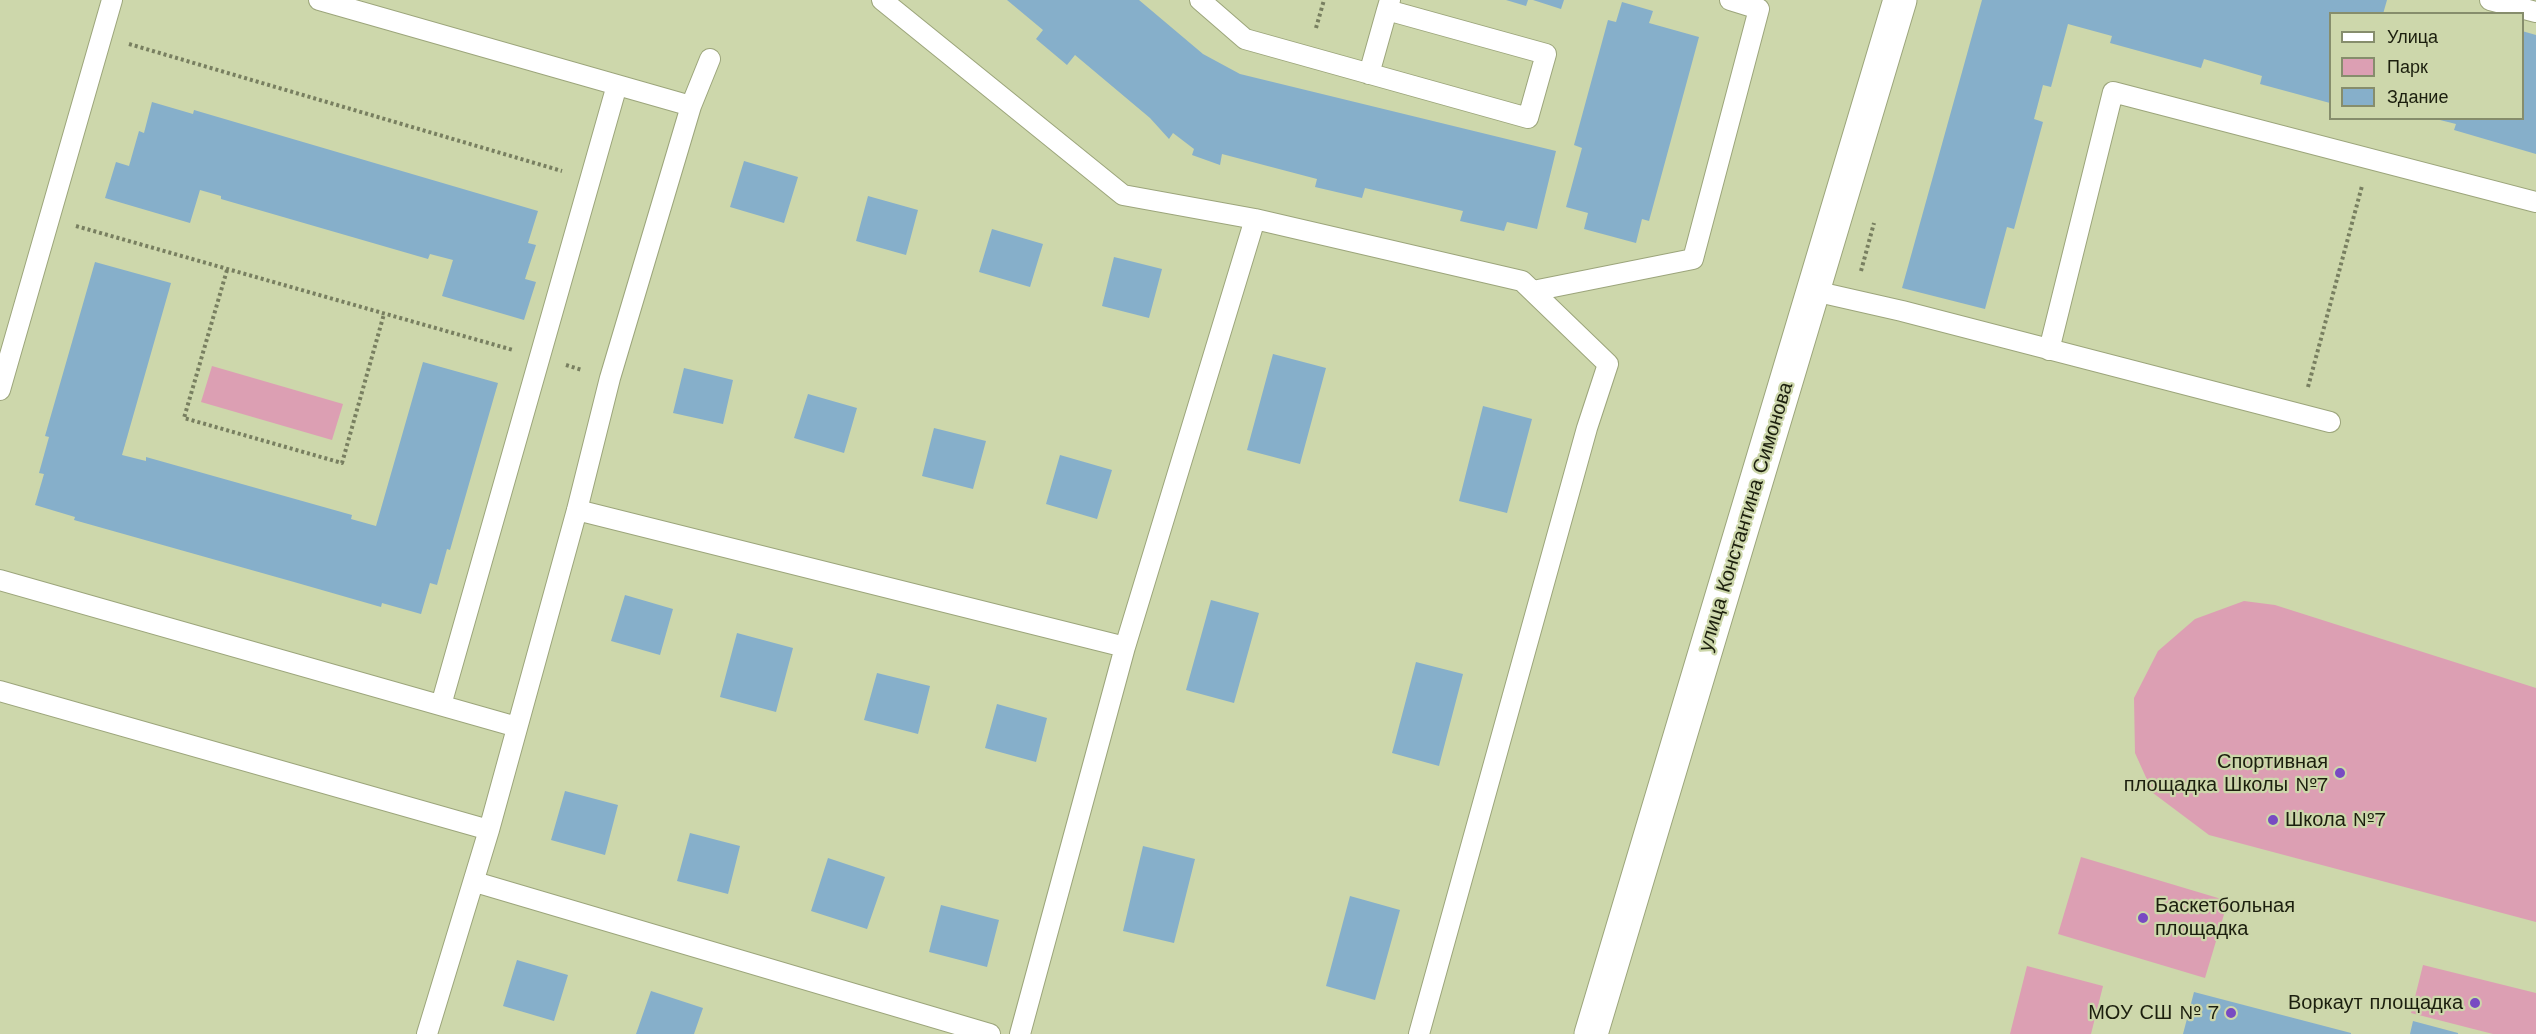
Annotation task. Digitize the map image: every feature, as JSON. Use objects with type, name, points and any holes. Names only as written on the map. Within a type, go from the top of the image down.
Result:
[{"type":"street","name":"улица Константина Симонова","points":[[1591,1034],[1900,0]]},
{"type":"lane","points":[[0,390],[112,0]]},
{"type":"lane","points":[[319,0],[691,106]]},
{"type":"lane","points":[[882,0],[1123,195],[1255,219],[1522,281],[1608,364],[1587,428],[1419,1034]]},
{"type":"lane","points":[[1200,0],[1245,39],[1370,74],[1528,118],[1546,54],[1389,5],[1370,74]]},
{"type":"lane","points":[[1533,291],[1693,259],[1760,9],[1730,0]]},
{"type":"lane","points":[[2490,0],[2536,12]]},
{"type":"lane","points":[[427,1034],[475,882],[577,510],[610,378],[691,106],[710,59]]},
{"type":"lane","points":[[441,705],[617,85]]},
{"type":"lane","points":[[2049,350],[2113,92],[2536,202]]},
{"type":"lane","points":[[1020,1034],[1125,647],[1255,219]]},
{"type":"lane","points":[[1814,291],[1902,311],[2330,422]]},
{"type":"lane","points":[[577,510],[1125,647]]},
{"type":"lane","points":[[0,580],[518,727]]},
{"type":"lane","points":[[0,690],[489,830]]},
{"type":"lane","points":[[475,882],[990,1034]]},
{"type":"path","points":[[102,36],[590,179]]},
{"type":"path","points":[[2301,414],[2369,159]]},
{"type":"path","points":[[49,219],[610,378]]},
{"type":"path","points":[[227,270],[184,418],[342,463],[384,314]]},
{"type":"green space","points":[[212,366],[343,404],[332,440],[201,402]]},
{"type":"green space","name":"Спортивная площадка Школы №7","points":[[2244,601],[2275,605],[2536,688],[2536,922],[2209,835],[2153,793],[2135,753],[2134,698],[2158,651],[2195,619]]},
{"type":"green space","name":"Баскетбольная площадка","points":[[2081,857],[2228,901],[2205,978],[2058,934]]},
{"type":"green space","name":"Воркаут площадка","points":[[2423,965],[2536,993],[2536,1034],[2493,1034],[2411,1013]]},
{"type":"green space","points":[[2027,966],[2103,986],[2091,1034],[2010,1034]]},
{"type":"building","points":[[1007,0],[1139,0],[1203,54],[1240,74],[1556,151],[1537,229],[1507,222],[1504,231],[1460,221],[1463,211],[1365,188],[1362,198],[1315,187],[1317,179],[1222,154],[1220,165],[1192,155],[1194,149],[1173,133],[1169,139],[1150,118],[1075,55],[1067,65],[1036,39],[1043,30]]},
{"type":"building","points":[[1506,0],[1528,0],[1526,6]]},
{"type":"building","points":[[1533,0],[1564,0],[1561,9]]},
{"type":"building","points":[[1982,0],[2387,0],[2384,12],[2329,12],[2329,103],[2260,84],[2262,76],[2204,59],[2201,68],[2110,43],[2112,36],[2068,24],[2051,87],[2043,85],[2034,119],[2043,122],[2014,229],[2007,227],[1985,309],[1902,288]]},
{"type":"building","points":[[1622,2],[1653,11],[1649,23],[1699,37],[1649,221],[1642,219],[1636,243],[1584,229],[1588,213],[1566,207],[1582,148],[1574,145],[1608,20],[1616,22]]},
{"type":"building","points":[[2524,32],[2536,35],[2536,154],[2454,130],[2456,124],[2440,120],[2524,120]]},
{"type":"building","points":[[152,102],[193,114],[194,110],[538,211],[528,243],[536,245],[525,279],[536,282],[524,320],[442,296],[453,260],[430,254],[428,259],[221,199],[221,196],[200,190],[190,223],[105,198],[116,162],[129,166],[139,131],[144,133]]},
{"type":"building","points":[[744,161],[798,177],[784,223],[730,207]]},
{"type":"building","points":[[868,196],[918,210],[906,255],[856,241]]},
{"type":"building","points":[[992,229],[1043,244],[1030,287],[979,272]]},
{"type":"building","points":[[1114,257],[1162,269],[1149,318],[1102,306]]},
{"type":"building","points":[[95,262],[171,283],[122,455],[146,461],[146,457],[352,515],[351,519],[376,526],[423,362],[498,383],[450,550],[447,549],[437,585],[430,583],[421,614],[382,603],[381,607],[74,520],[75,517],[35,505],[44,474],[39,473],[49,437],[45,436]]},
{"type":"building","points":[[1273,354],[1326,368],[1300,464],[1247,450]]},
{"type":"building","points":[[684,368],[733,380],[723,424],[673,413]]},
{"type":"building","points":[[808,394],[857,408],[844,453],[794,438]]},
{"type":"building","points":[[1483,406],[1532,419],[1507,513],[1459,501]]},
{"type":"building","points":[[934,428],[986,441],[973,489],[922,476]]},
{"type":"building","points":[[1060,455],[1112,470],[1097,519],[1046,504]]},
{"type":"building","points":[[625,595],[673,609],[660,655],[611,641]]},
{"type":"building","points":[[1211,600],[1259,613],[1234,703],[1186,690]]},
{"type":"building","points":[[737,633],[793,648],[776,712],[720,697]]},
{"type":"building","points":[[1416,662],[1463,674],[1439,766],[1392,753]]},
{"type":"building","points":[[877,673],[930,686],[918,734],[864,720]]},
{"type":"building","points":[[997,704],[1047,718],[1036,762],[985,748]]},
{"type":"building","points":[[565,791],[618,805],[605,855],[551,840]]},
{"type":"building","points":[[690,833],[740,846],[728,894],[677,881]]},
{"type":"building","points":[[1143,846],[1195,859],[1174,943],[1123,931]]},
{"type":"building","points":[[828,858],[885,877],[867,929],[811,911]]},
{"type":"building","points":[[1350,896],[1400,910],[1375,1000],[1326,986]]},
{"type":"building","points":[[941,905],[999,920],[987,967],[929,952]]},
{"type":"building","points":[[517,960],[568,975],[554,1021],[503,1006]]},
{"type":"building","points":[[651,991],[703,1008],[694,1034],[636,1034]]},
{"type":"building","name":"МОУ СШ № 7","points":[[2194,992],[2351,1033],[2351,1034],[2183,1034]]},
{"type":"building","points":[[2413,1021],[2458,1033],[2458,1034],[2410,1034]]},
{"type":"place","name":"Спортивная площадка Школы №7","points":[[2340,773]]},
{"type":"place","name":"Школа №7","points":[[2273,820]]},
{"type":"place","name":"Баскетбольная площадка","points":[[2143,918]]},
{"type":"place","name":"Воркаут площадка","points":[[2475,1003]]},
{"type":"place","name":"МОУ СШ № 7","points":[[2231,1013]]}]
